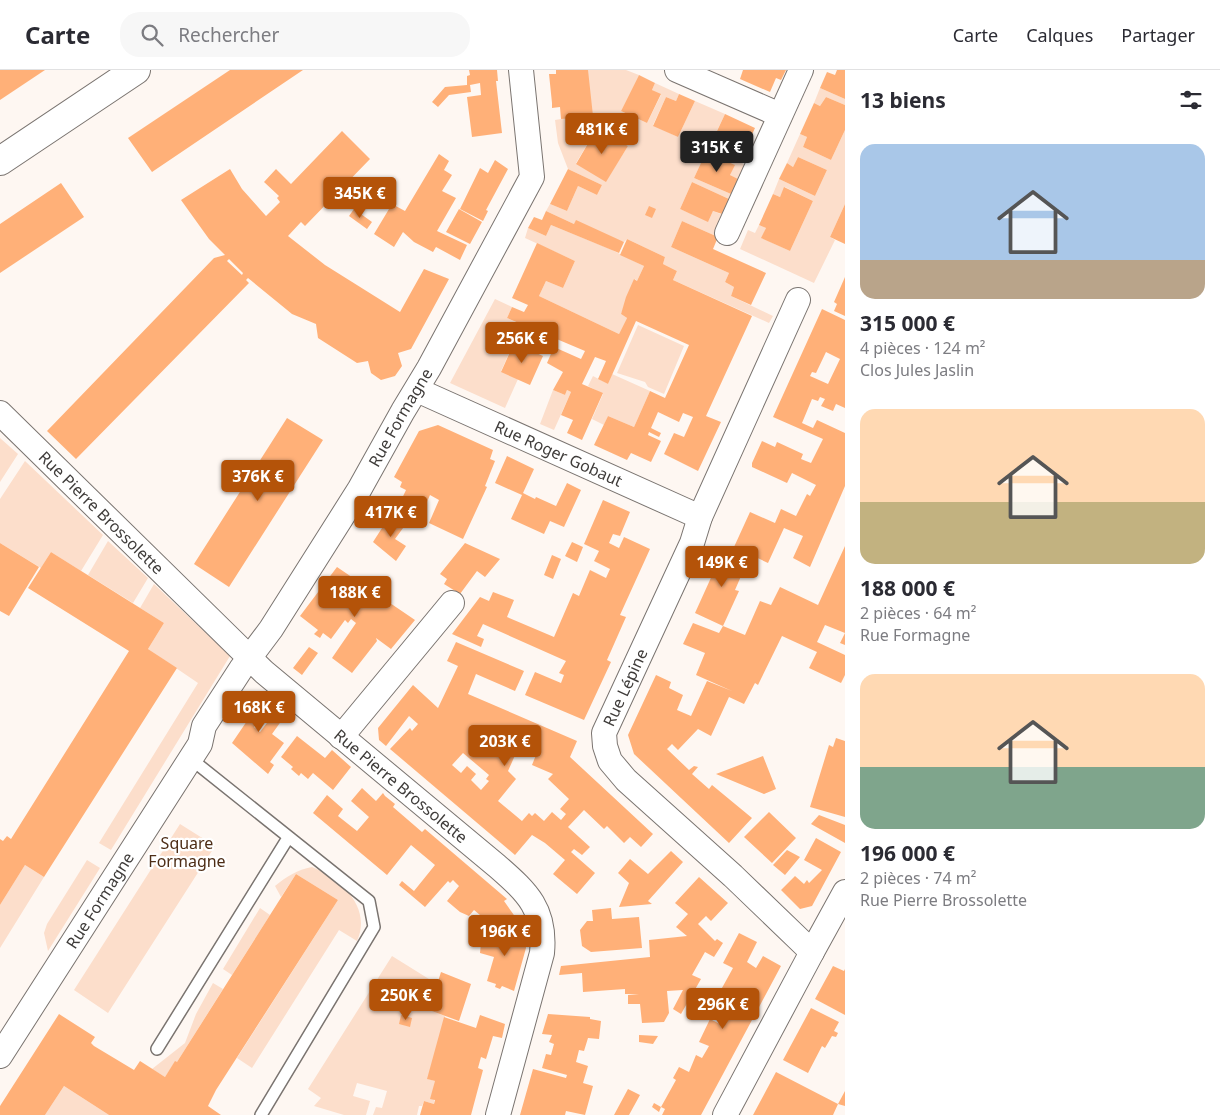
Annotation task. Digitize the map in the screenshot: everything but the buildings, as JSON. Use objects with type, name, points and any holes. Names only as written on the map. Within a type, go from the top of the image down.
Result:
[{"type":"street","points":[[0,161],[136,70]]},
{"type":"street","name":"Rue Formagne","points":[[0,1056],[191,759],[200,744],[204,726],[241,669],[250,659],[359,490],[402,411],[417,390],[532,177],[521,70]]},
{"type":"street","points":[[677,70],[780,115]]},
{"type":"street","points":[[727,233],[801,70]]},
{"type":"street","name":"Rue Lépine","points":[[798,300],[700,516],[692,542],[604,733],[605,746],[610,761],[626,780],[733,876],[812,952]]},
{"type":"street","name":"Rue Roger Gobaut","points":[[417,390],[700,516]]},
{"type":"street","name":"Rue Pierre Brossolette","points":[[0,413],[250,659],[497,866],[520,886],[538,909],[544,936],[542,953],[498,1115]]},
{"type":"street","points":[[341,737],[452,603]]},
{"type":"street","points":[[725,1115],[845,892]]},
{"type":"lane","points":[[191,759],[369,901],[374,928],[261,1115]]},
{"type":"lane","points":[[158,1049],[288,838]]},
{"type":"green space","points":[[588,70],[626,70],[639,75],[621,111],[647,123],[661,95],[652,90],[655,83],[679,94],[676,101],[666,97],[653,125],[678,137],[695,101],[725,114],[709,147],[750,167],[743,182],[730,175],[734,165],[706,152],[694,178],[731,194],[729,199],[692,182],[680,209],[708,221],[713,211],[728,217],[718,237],[682,221],[671,247],[729,273],[725,282],[734,287],[731,296],[773,316],[769,323],[673,280],[677,271],[663,264],[665,257],[627,239],[624,242],[574,224],[546,211],[550,204],[567,211],[578,186],[597,195],[602,185],[568,169],[558,143],[555,120],[561,119]],"holes":[[[597,128],[628,146],[606,181],[576,163]]]},
{"type":"green space","points":[[820,88],[845,99],[845,105],[826,97],[820,106],[814,103]]},
{"type":"green space","points":[[845,130],[845,204],[830,237],[835,240],[814,283],[740,249],[748,230],[755,233],[759,225],[766,228],[762,238],[790,251],[813,201],[785,187],[780,197],[773,194],[779,179],[815,196],[827,170],[798,157],[793,167],[787,163],[800,134],[807,137],[803,147],[831,160]]},
{"type":"green space","points":[[551,225],[610,249],[644,266],[637,281],[635,279],[621,314],[627,318],[619,334],[539,296],[546,281],[563,288],[575,261],[525,238],[528,228],[546,236]]},
{"type":"green space","points":[[495,299],[512,307],[507,318],[522,325],[501,371],[518,379],[505,408],[450,383]]},
{"type":"green space","points":[[638,325],[684,346],[664,394],[648,387],[645,382],[617,373]]},
{"type":"green space","points":[[612,374],[650,391],[634,427],[608,416],[604,425],[592,419],[603,394],[588,386],[593,376],[608,384]]},
{"type":"green space","points":[[553,390],[565,395],[567,390],[571,392],[554,430],[540,424]]},
{"type":"green space","points":[[0,438],[18,454],[0,482]]},
{"type":"green space","points":[[25,461],[103,535],[81,571],[51,552],[41,568],[0,543],[0,499]]},
{"type":"green space","points":[[108,541],[148,578],[133,603],[88,575]]},
{"type":"green space","points":[[154,584],[230,656],[111,850],[99,843],[198,683],[148,649],[164,623],[140,608]]},
{"type":"green space","name":"Square Formagne","points":[[180,824],[215,846],[108,1013],[74,990]]},
{"type":"green space","points":[[87,860],[100,868],[48,951],[44,933],[47,924]]},
{"type":"green space","points":[[25,865],[44,877],[0,948],[0,905]]},
{"type":"green space","points":[[312,867],[334,879],[351,896],[361,917],[361,929],[357,941],[339,930],[252,1068],[237,1058],[338,900],[296,874],[281,897],[275,886],[292,874]]},
{"type":"green space","points":[[260,908],[270,915],[232,975],[223,969]]},
{"type":"green space","points":[[392,956],[437,984],[429,1010],[445,1016],[428,1079],[435,1081],[434,1104],[424,1101],[422,1106],[419,1106],[417,1115],[373,1115],[376,1107],[382,1108],[387,1091],[357,1083],[353,1096],[370,1101],[366,1115],[344,1115],[314,1106],[321,1098],[308,1089]]},
{"type":"green space","points":[[213,983],[223,989],[177,1062],[175,1062],[165,1077],[152,1069],[185,1043],[196,1014]]},
{"type":"green space","points":[[64,1086],[109,1115],[45,1115]]}]
